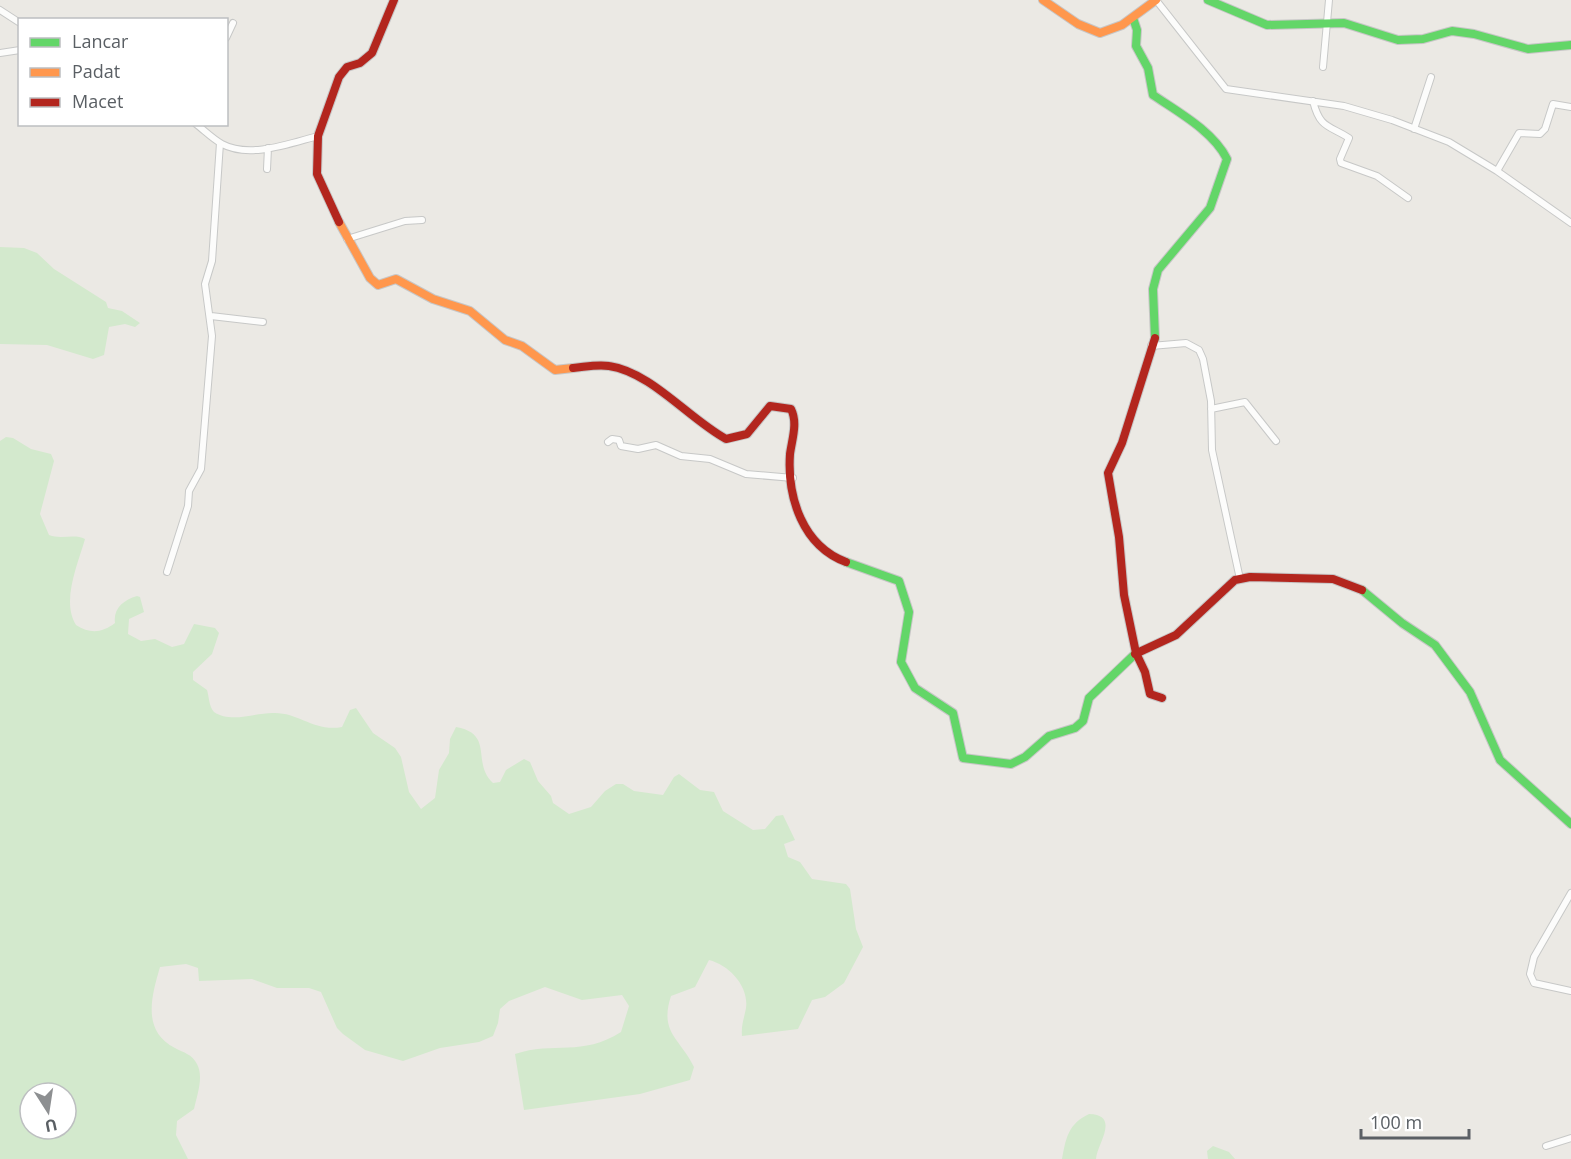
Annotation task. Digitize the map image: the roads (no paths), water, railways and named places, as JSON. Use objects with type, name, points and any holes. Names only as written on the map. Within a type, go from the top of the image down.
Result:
[{"type":"street","points":[[1044,1],[1096,34],[1110,33],[1156,0],[1226,89],[1344,106],[1449,142],[1497,171],[1571,223]]},
{"type":"street","points":[[1208,0],[1267,24],[1354,25],[1398,40],[1423,39],[1452,31],[1474,34],[1528,49],[1571,45]]},
{"type":"street","points":[[1323,67],[1329,25],[1329,0]]},
{"type":"street","points":[[393,2],[372,53],[360,63],[348,67],[339,77],[318,136],[315,166],[317,174],[364,270],[375,284],[396,279],[433,299],[470,311],[505,340],[522,346],[555,370],[597,365],[619,368],[633,374],[700,426],[726,440],[747,434],[770,406],[791,409],[795,417],[790,456],[794,506],[819,547],[831,556],[895,578],[901,583],[909,612],[900,659],[915,688],[953,713],[963,758],[1010,764],[1025,757],[1049,736],[1075,728],[1083,721],[1092,694],[1136,653],[1176,635],[1230,582],[1240,579],[1333,579],[1354,585],[1376,599],[1402,623],[1435,645],[1459,674],[1483,715],[1492,747],[1500,760],[1571,824]]},
{"type":"street","points":[[0,10],[18,22]]},
{"type":"street","points":[[1133,18],[1137,30],[1136,46],[1148,68],[1153,95],[1192,122],[1226,155],[1227,161],[1210,208],[1158,270],[1153,289],[1155,335],[1122,443],[1108,472],[1119,537],[1120,575],[1136,653],[1145,672],[1150,694],[1162,698]]},
{"type":"street","points":[[228,34],[233,23]]},
{"type":"street","points":[[0,53],[18,50]]},
{"type":"street","points":[[1414,129],[1431,77]]},
{"type":"street","points":[[1313,101],[1320,120],[1329,129],[1349,138],[1340,162],[1377,176],[1408,198]]},
{"type":"street","points":[[1497,171],[1519,133],[1540,134],[1545,129],[1553,104],[1571,107]]},
{"type":"street","points":[[199,126],[220,143],[240,149],[268,148],[318,136]]},
{"type":"street","points":[[167,572],[188,506],[189,492],[201,469],[212,336],[205,284],[212,261],[220,143]]},
{"type":"street","points":[[267,169],[268,148]]},
{"type":"street","points":[[347,239],[405,221],[422,220]]},
{"type":"street","points":[[211,316],[263,322]]},
{"type":"street","points":[[1151,346],[1186,343],[1199,350],[1211,409],[1212,450],[1240,579]]},
{"type":"street","points":[[1211,409],[1245,402],[1276,441]]},
{"type":"street","points":[[608,442],[612,439],[619,440],[621,446],[638,448],[656,445],[681,456],[710,459],[746,474],[793,478]]},
{"type":"street","points":[[1571,893],[1534,957],[1530,974],[1534,983],[1571,991]]},
{"type":"street","points":[[1546,1146],[1571,1138]]}]
